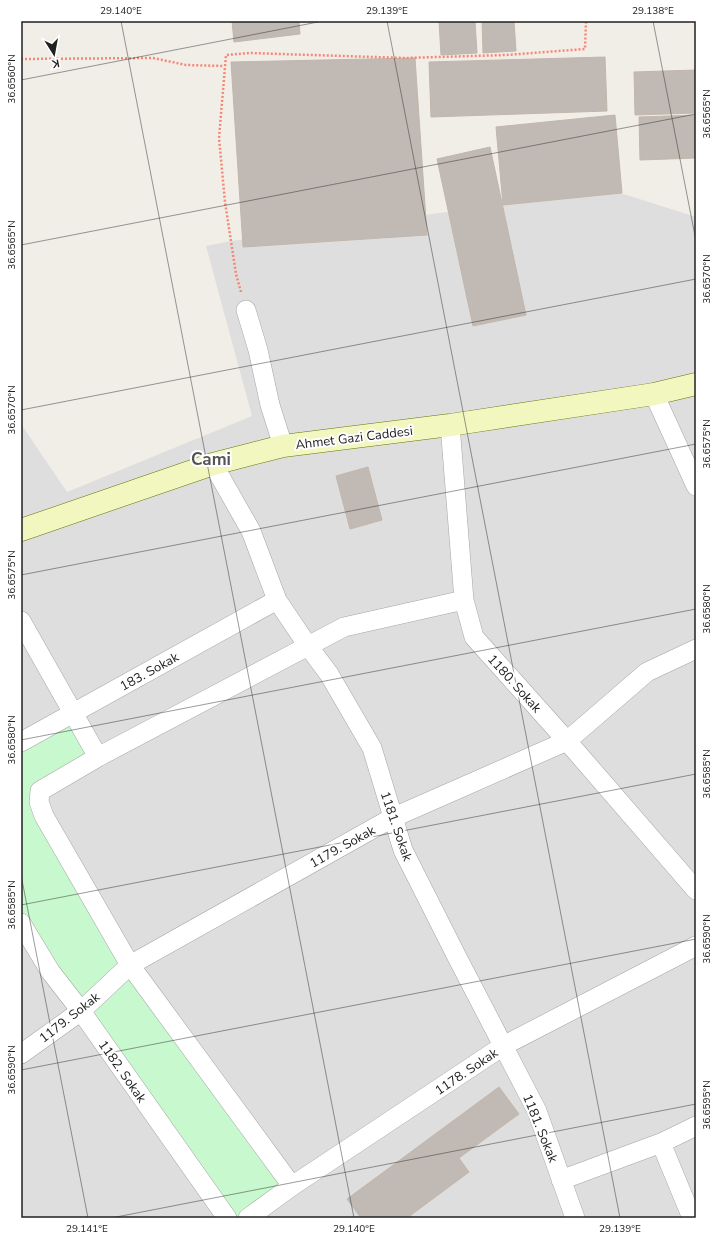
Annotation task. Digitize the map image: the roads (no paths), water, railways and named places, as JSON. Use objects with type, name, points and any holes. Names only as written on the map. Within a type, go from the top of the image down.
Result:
[{"type":"street","points":[[246,310],[258,350],[270,405],[282,446]]},
{"type":"street","name":"Ahmet Gazi Caddesi","points":[[21,530],[213,464],[282,446],[450,425],[654,394],[696,384]]},
{"type":"street","points":[[654,394],[696,486]]},
{"type":"street","name":"1180. Sokak","points":[[450,425],[464,600],[474,637],[567,741],[696,890]]},
{"type":"street","name":"1181. Sokak","points":[[213,464],[251,531],[277,600],[329,674],[372,748],[392,818],[403,850],[536,1111],[575,1218]]},
{"type":"street","name":"183. Sokak","points":[[21,742],[277,600]]},
{"type":"street","points":[[292,1186],[130,965],[44,816],[39,802],[40,790],[98,757],[344,626],[464,600]]},
{"type":"street","points":[[21,621],[74,712],[98,757]]},
{"type":"street","name":"1179. Sokak","points":[[21,1054],[81,1011],[130,965],[392,818],[567,741],[647,672],[696,649]]},
{"type":"street","name":"1182. Sokak","points":[[21,923],[50,971],[81,1011],[227,1218]]},
{"type":"street","name":"1178. Sokak","points":[[248,1218],[292,1186],[503,1046],[696,946]]},
{"type":"street","points":[[561,1180],[661,1144],[696,1126]]},
{"type":"street","points":[[661,1144],[692,1218]]},
{"type":"district","name":"Cami","points":[[211,459]]}]
